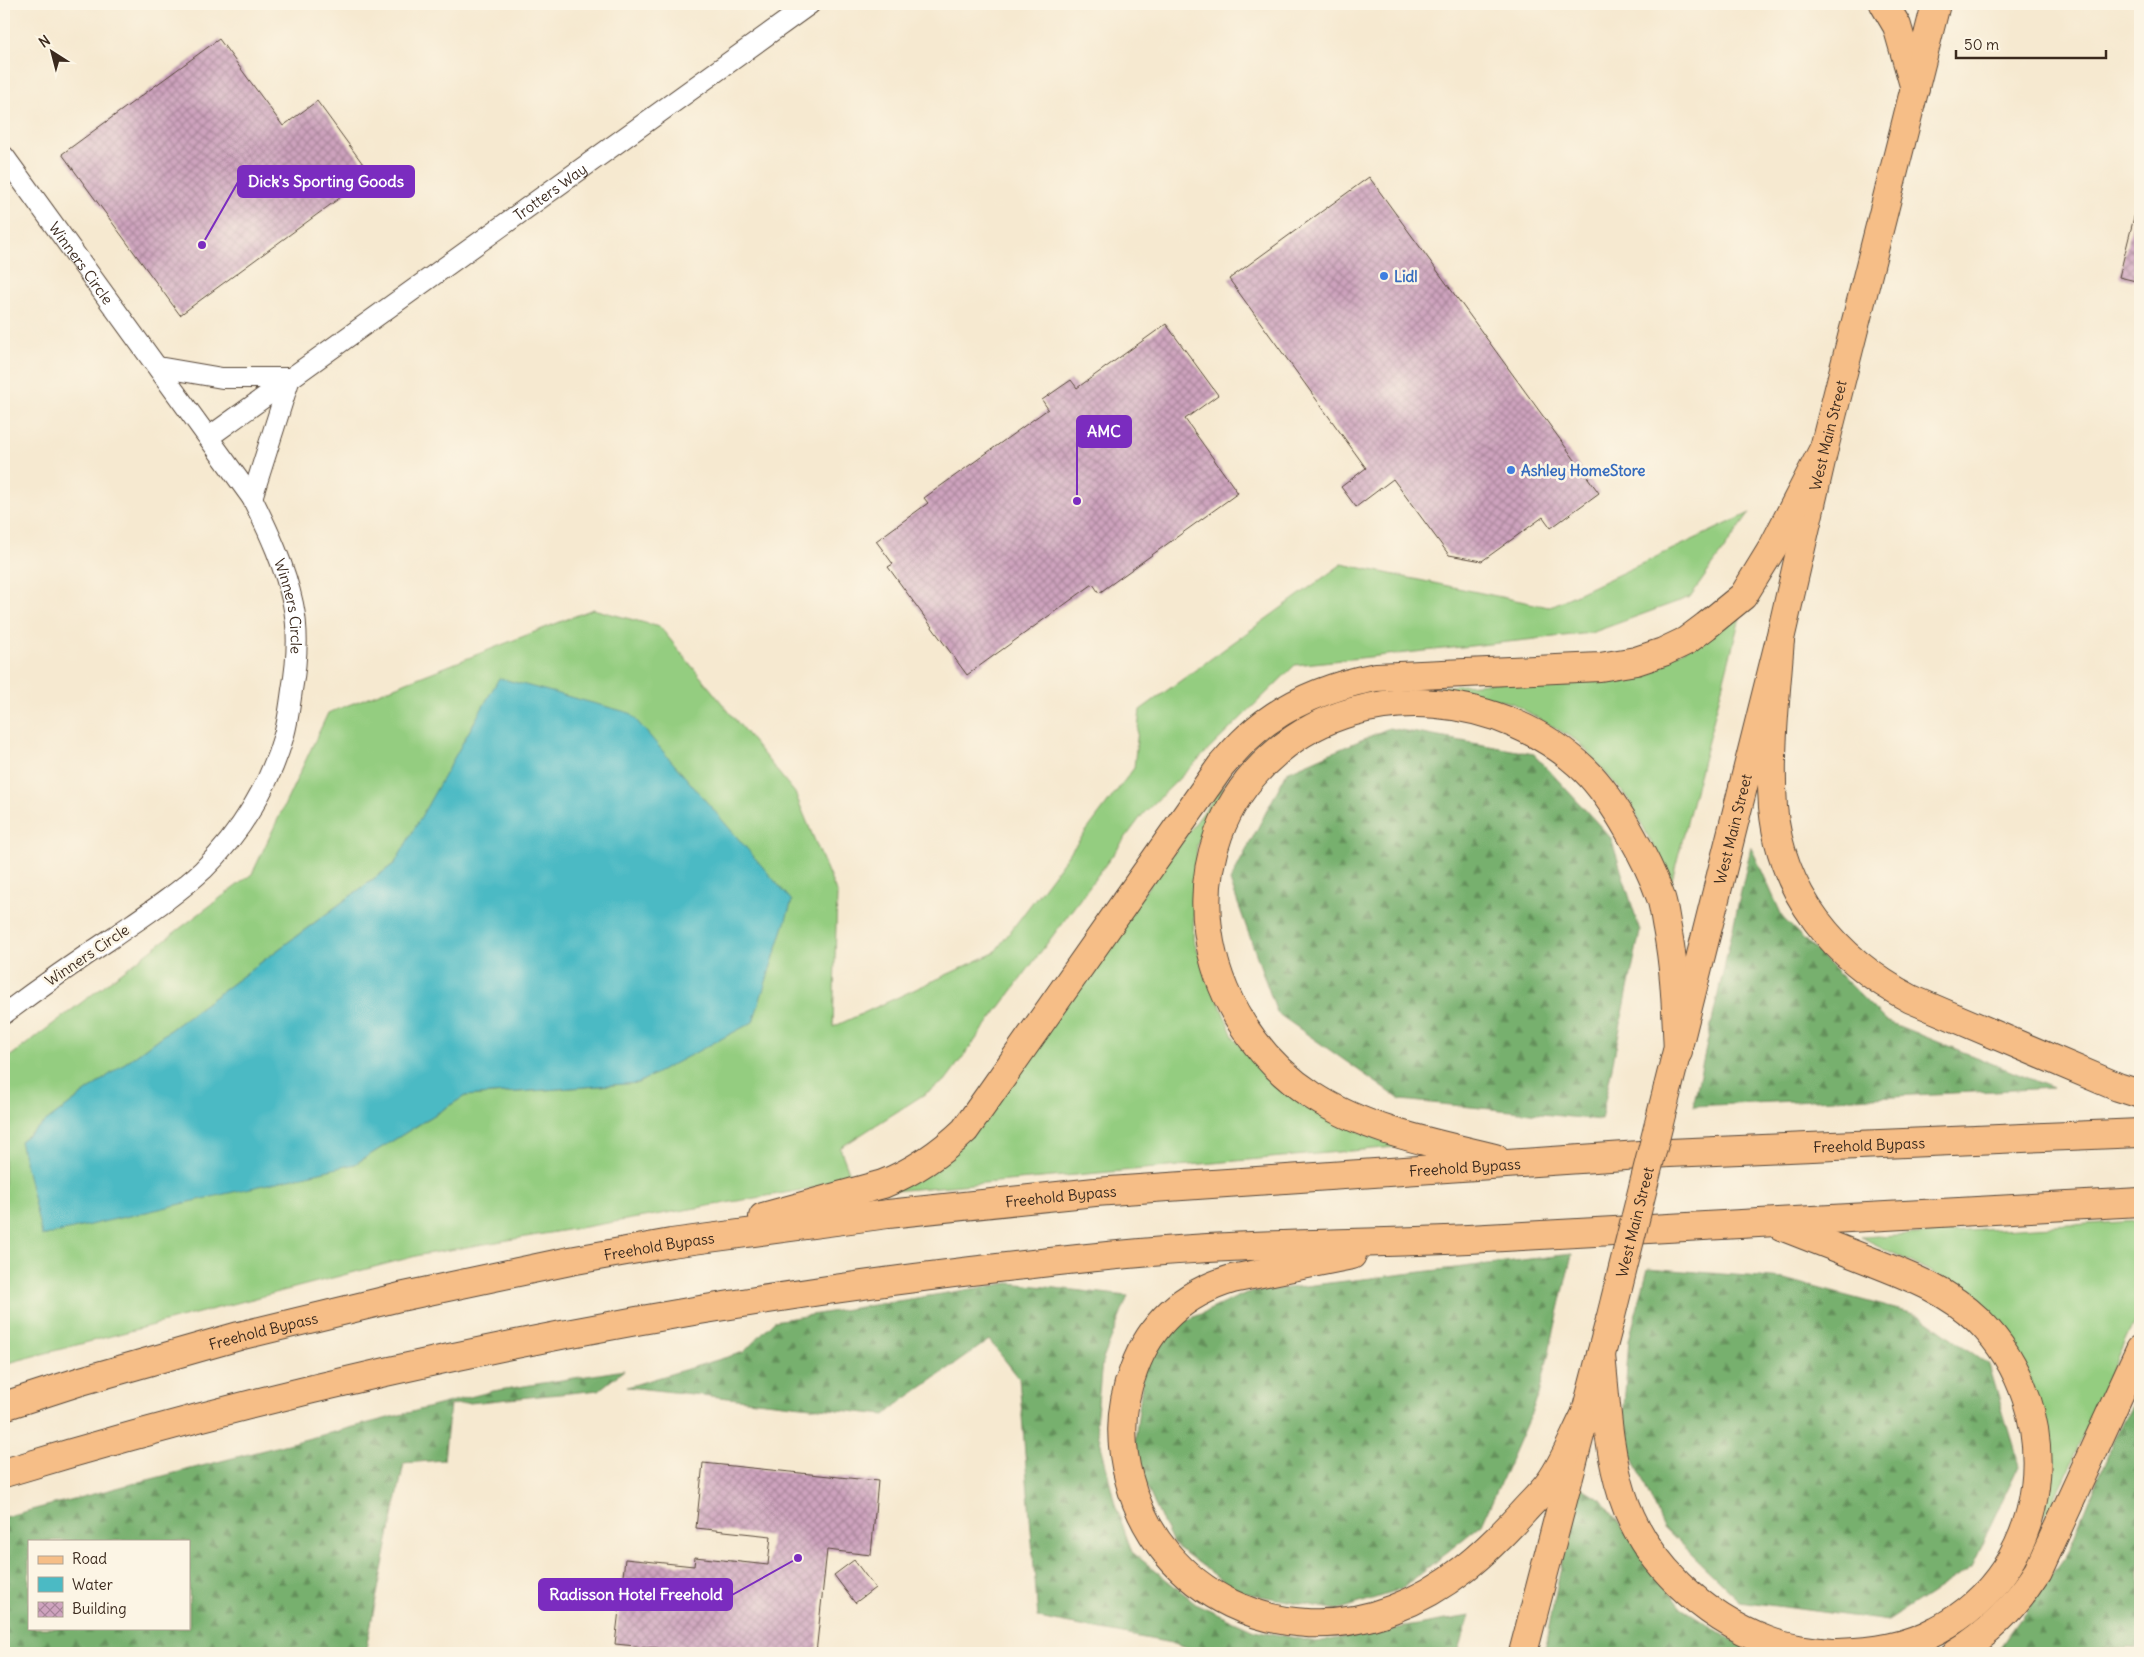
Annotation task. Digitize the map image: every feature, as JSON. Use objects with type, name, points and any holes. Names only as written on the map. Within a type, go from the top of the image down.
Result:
[{"type":"main road","points":[[1884,4],[1897,26],[1915,89]]},
{"type":"main road","name":"West Main Street","points":[[1523,1653],[1678,1052],[1780,639],[1824,448],[1936,4]]},
{"type":"main road","points":[[671,1243],[883,1184],[918,1168],[942,1152],[966,1130],[980,1111],[1221,766],[1247,737],[1276,715],[1323,691],[1349,682],[1376,677],[1600,667],[1636,661],[1663,652],[1686,640],[1706,626],[1743,596],[1773,547],[1824,448]]},
{"type":"main road","points":[[1780,639],[1772,757],[1774,807],[1779,840],[1792,880],[1803,902],[1827,936],[1863,970],[1886,986],[1911,999],[2118,1087],[2140,1094]]},
{"type":"main road","points":[[1520,1164],[1415,1138],[1372,1124],[1335,1108],[1314,1096],[1275,1064],[1253,1040],[1237,1016],[1222,986],[1212,955],[1208,931],[1206,891],[1209,862],[1220,828],[1235,800],[1256,771],[1292,741],[1320,725],[1353,712],[1401,704],[1436,704],[1468,708],[1502,718],[1532,732],[1563,751],[1587,772],[1609,801],[1638,846],[1662,900],[1673,959],[1678,1052]]},
{"type":"main road","name":"Freehold Bypass","points":[[4,1406],[81,1381],[239,1336],[400,1296],[570,1261],[671,1243],[888,1214],[1095,1192],[1669,1153],[2140,1133]]},
{"type":"main road","points":[[4,1473],[268,1399],[448,1358],[579,1331],[744,1302],[913,1278],[1142,1253],[1228,1247],[1423,1240],[2140,1202]]},
{"type":"main road","points":[[1773,1222],[1927,1284],[1959,1304],[1978,1320],[1997,1342],[2025,1392],[2034,1423],[2037,1455],[2036,1487],[2029,1519],[2023,1536],[2000,1576],[1979,1600],[1953,1620],[1931,1633],[1894,1647],[1866,1652],[1838,1653]]},
{"type":"main road","points":[[1423,1240],[1215,1284],[1177,1306],[1157,1326],[1140,1352],[1128,1384],[1122,1433],[1126,1470],[1132,1491],[1143,1518],[1155,1539],[1170,1559],[1191,1579],[1214,1596],[1240,1609],[1267,1618],[1319,1624],[1344,1622],[1392,1610],[1418,1599],[1457,1576],[1479,1558],[1506,1531],[1551,1481],[1584,1417]]},
{"type":"main road","points":[[1956,1653],[1988,1631],[2006,1614],[2025,1592],[2038,1571],[2140,1349]]},
{"type":"main road","points":[[1601,1355],[1610,1436],[1622,1494],[1631,1517],[1647,1545],[1664,1568],[1692,1596],[1712,1612],[1739,1628],[1785,1646],[1801,1650],[1832,1653]]},
{"type":"street","name":"Trotters Way","points":[[209,437],[810,4]]},
{"type":"street","name":"Winners Circle","points":[[4,156],[252,498],[268,528],[285,574],[293,604],[296,632],[296,667],[284,735],[272,770],[243,823],[226,846],[171,898],[43,985],[4,1014]]},
{"type":"street","points":[[158,367],[222,378],[290,378],[252,498]]},
{"type":"green space","points":[[1750,513],[1690,597],[1591,633],[1295,665],[1143,814],[945,1081],[840,1148],[852,1180],[849,1182],[420,1255],[4,1364],[4,1061],[252,874],[328,713],[593,609],[660,627],[795,793],[837,894],[833,1027],[994,953],[1134,768],[1140,710],[1342,564],[1549,607]],"holes":[[[395,863],[638,1083],[465,1096],[355,1164],[20,1141]]]},
{"type":"green space","points":[[1742,610],[1667,899],[1660,860],[1630,801],[1579,742],[1512,703],[1439,687],[1537,679],[1628,678],[1698,643]]},
{"type":"green space","points":[[1389,728],[1534,754],[1611,838],[1640,931],[1601,1120],[1401,1100],[1277,1013],[1230,881],[1287,772]]},
{"type":"green space","points":[[1227,780],[1197,845],[1193,939],[1234,1039],[1304,1107],[1396,1147],[892,1191],[953,1153]]},
{"type":"green space","points":[[1751,847],[1783,918],[1886,1021],[2053,1088],[1693,1106]]},
{"type":"green space","points":[[2140,1221],[2140,1312],[2127,1335],[2051,1508],[2041,1515],[2048,1429],[2012,1342],[1965,1289],[1861,1237]]},
{"type":"green space","points":[[1572,1254],[1539,1395],[1482,1524],[1400,1590],[1338,1610],[1238,1592],[1173,1544],[1133,1457],[1144,1368],[1168,1329],[1246,1293]]},
{"type":"green space","points":[[1648,1268],[1784,1279],[1921,1316],[1989,1365],[2019,1466],[1971,1567],[1888,1621],[1740,1601],[1664,1528],[1622,1433],[1629,1340]]},
{"type":"green space","points":[[1009,1283],[1128,1296],[1102,1362],[1096,1423],[1115,1504],[1132,1552],[1197,1604],[1254,1630],[1316,1642],[1470,1616],[1458,1653],[1202,1653],[1171,1643],[1038,1618],[1019,1378],[989,1340],[885,1415],[627,1387],[744,1352],[774,1321]]},
{"type":"green space","points":[[624,1370],[599,1390],[450,1405],[444,1460],[404,1463],[365,1653],[4,1653],[4,1517],[493,1391]]},
{"type":"green space","points":[[2140,1390],[2140,1649],[2130,1647],[2091,1650],[2087,1653],[1987,1653],[2000,1647],[2067,1555],[2115,1438]]},
{"type":"green space","points":[[1577,1485],[1601,1499],[1682,1608],[1754,1653],[1544,1653]]},
{"type":"water","points":[[499,678],[630,713],[792,901],[753,1022],[638,1083],[465,1096],[355,1164],[42,1236],[20,1141],[395,863]]},
{"type":"building","points":[[219,39],[283,126],[317,101],[371,175],[180,315],[62,154]]},
{"type":"building","points":[[1369,177],[1599,493],[1551,528],[1543,517],[1482,561],[1449,555],[1393,479],[1356,507],[1341,487],[1366,468],[1229,279]]},
{"type":"building","points":[[2136,209],[2140,210],[2140,282],[2119,277]]},
{"type":"building","points":[[1166,324],[1218,395],[1185,419],[1238,493],[1099,593],[1093,584],[967,675],[888,567],[893,564],[876,541],[928,503],[924,498],[1048,409],[1042,400],[1071,380],[1077,388]]},
{"type":"building","points":[[703,1463],[878,1481],[871,1555],[827,1550],[816,1653],[708,1653],[615,1644],[625,1559],[694,1566],[695,1557],[768,1565],[771,1536],[696,1528]]},
{"type":"building","points":[[854,1560],[875,1588],[855,1603],[834,1575]]},
{"type":"place","name":"Dick's Sporting Goods","points":[[202,245]]},
{"type":"place","name":"Lidl","points":[[1384,276]]},
{"type":"place","name":"Ashley HomeStore","points":[[1511,470]]},
{"type":"place","name":"AMC","points":[[1077,501]]},
{"type":"place","name":"Radisson Hotel Freehold","points":[[798,1558]]}]
